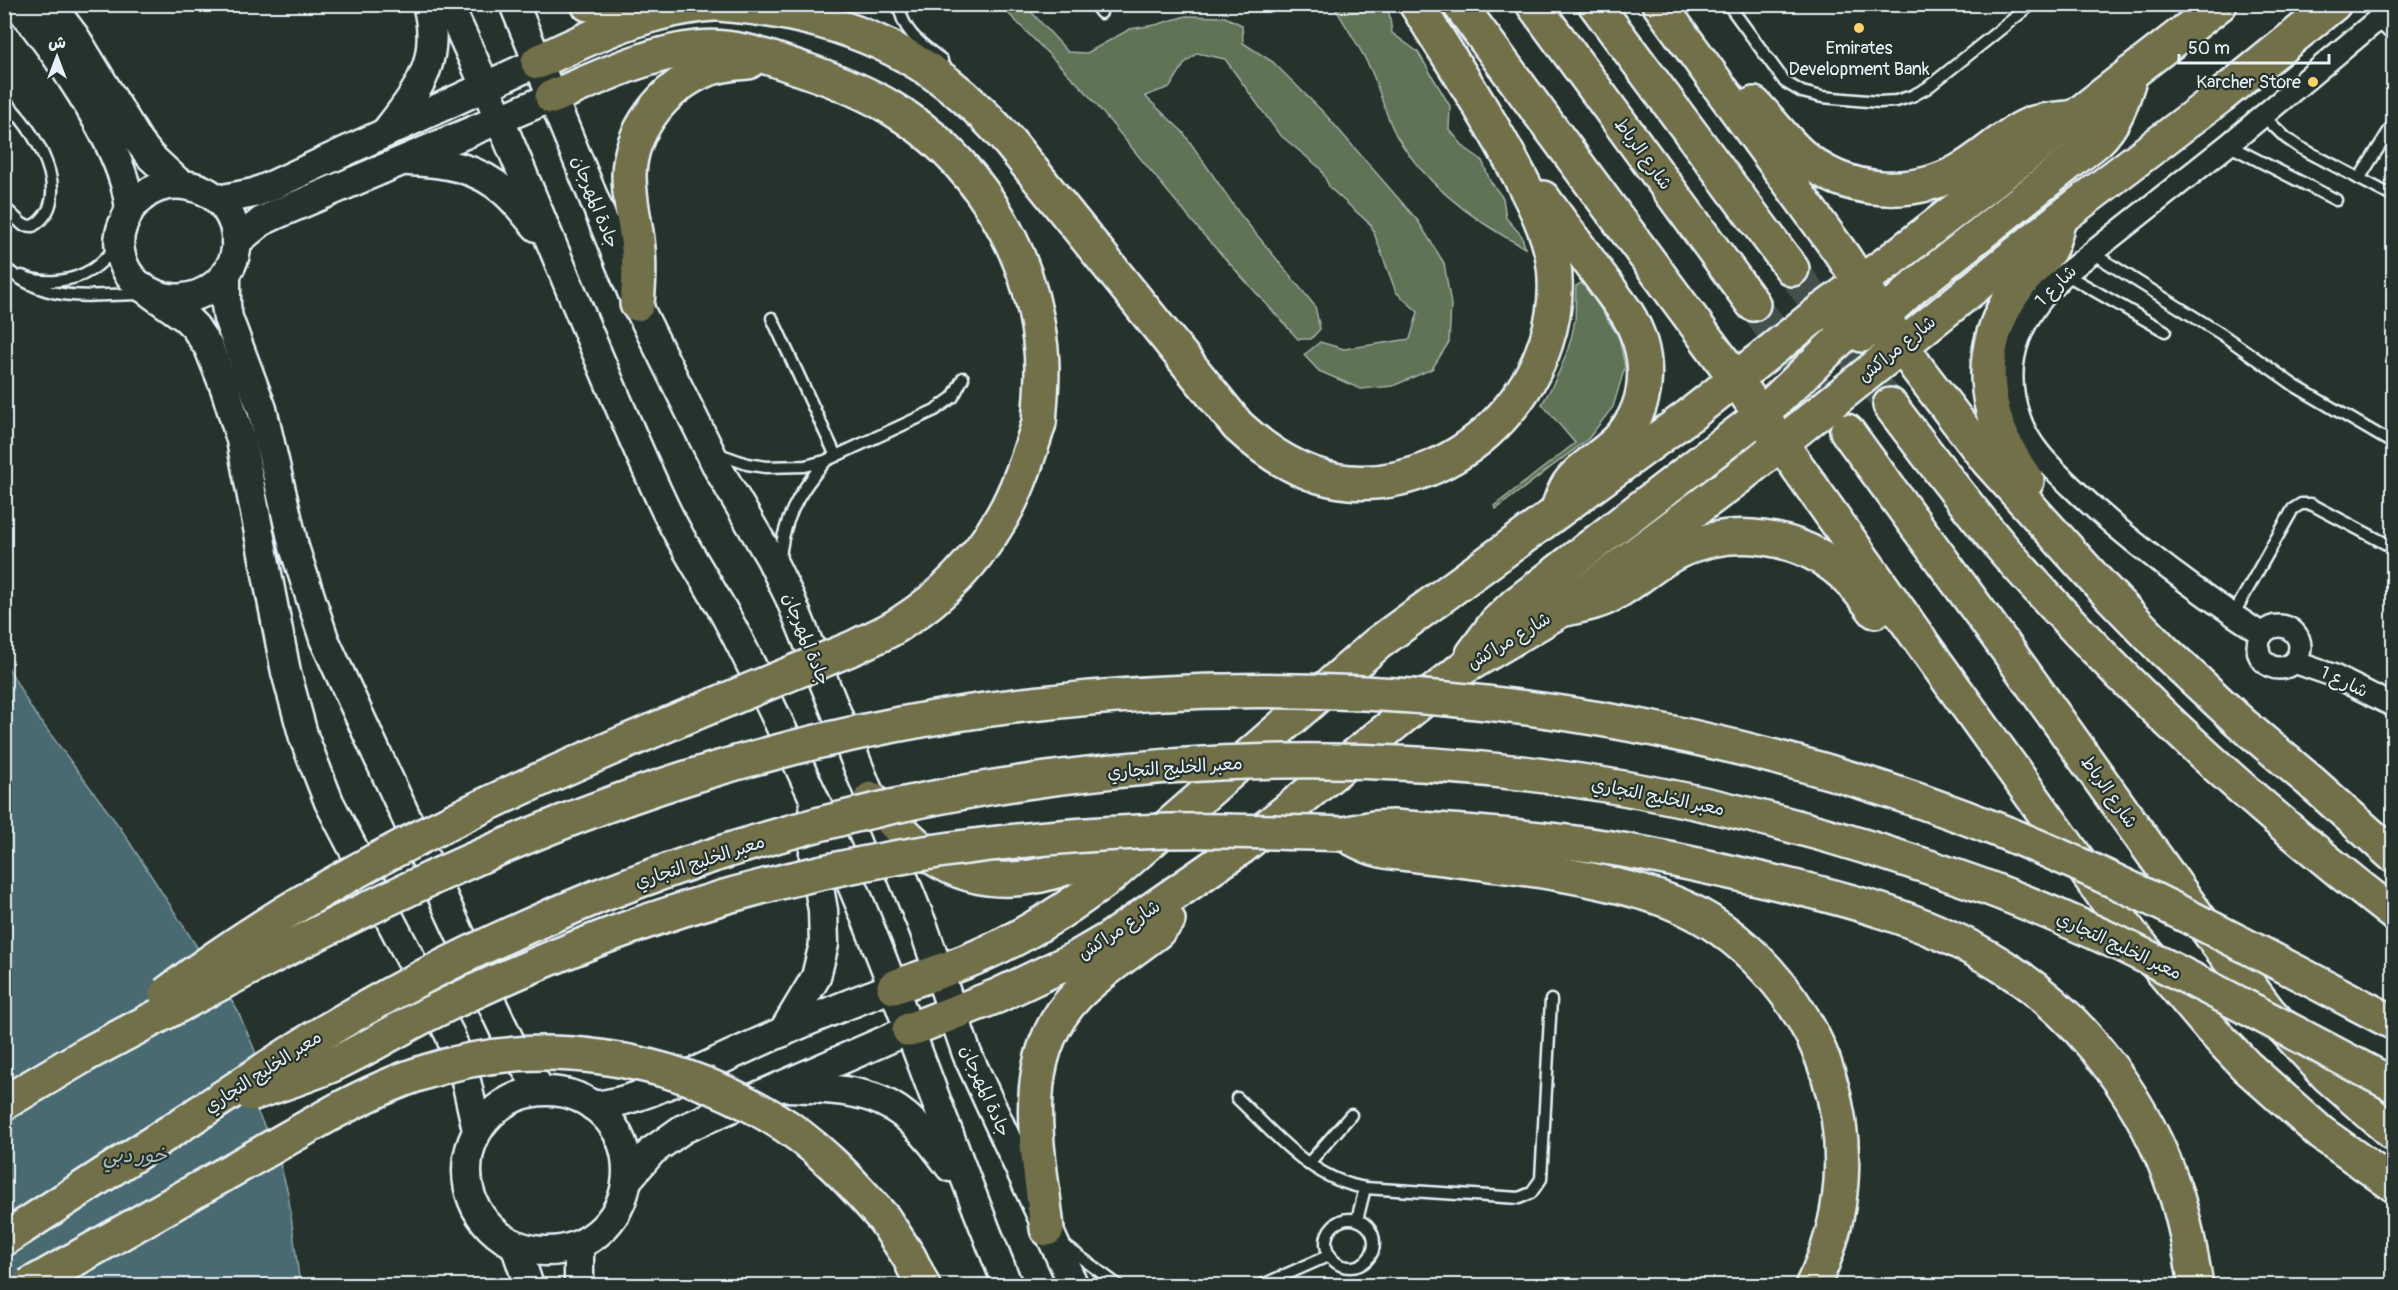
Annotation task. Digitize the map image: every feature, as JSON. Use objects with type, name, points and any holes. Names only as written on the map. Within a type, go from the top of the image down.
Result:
[{"type":"main road","points":[[588,4],[651,14]]},
{"type":"main road","points":[[537,62],[603,32],[651,14],[688,6],[714,4]]},
{"type":"main road","points":[[719,4],[757,7],[797,14],[835,25],[909,57],[969,94],[1039,177],[1238,426],[1261,447],[1288,464],[1317,476],[1348,482],[1380,482],[1418,473],[1453,456],[1485,434],[1512,406],[1530,380],[1543,352],[1552,321],[1555,290],[1553,259],[1545,229],[1505,149],[1416,4]]},
{"type":"main road","points":[[1459,4],[1736,379],[1927,650],[2132,934],[2212,1030],[2283,1101],[2321,1133],[2394,1185]]},
{"type":"main road","name":"شارع الرباط","points":[[1533,4],[1754,304]]},
{"type":"main road","points":[[1595,4],[1792,269]]},
{"type":"main road","points":[[1659,4],[1703,68],[1861,283],[1857,317],[1793,405],[1780,443]]},
{"type":"main road","points":[[1861,283],[2220,4]]},
{"type":"main road","name":"شارع مراكش","points":[[909,1030],[1036,979],[1073,960],[1197,880],[1242,848],[1463,668],[1561,610],[1739,477],[2059,219],[2222,95],[2334,4]]},
{"type":"main road","points":[[85,1055],[228,948],[272,919],[367,866],[470,813],[573,766],[855,647],[900,624],[940,594],[975,558],[1003,517],[1023,471],[1039,423],[1042,382],[1040,341],[1033,301],[1021,262],[982,191],[956,160],[926,132],[892,108],[856,89],[751,52],[726,48],[699,48],[673,52],[552,97]]},
{"type":"main road","points":[[637,304],[638,241],[630,201],[629,172],[635,145],[646,120],[682,83],[704,71],[736,63],[782,63]]},
{"type":"main road","points":[[1703,68],[1753,103],[1786,141],[1817,168],[1845,181],[1875,188],[1912,187],[1931,183],[1965,168],[2029,125],[2076,117]]},
{"type":"main road","points":[[894,987],[980,956],[1048,921],[1112,876],[1378,643],[1736,379],[1914,287],[2106,133],[2118,112],[2132,73]]},
{"type":"main road","points":[[1505,149],[1626,312],[1635,326],[1645,358],[1643,392],[1631,423],[1622,437],[1570,482],[1557,511]]},
{"type":"main road","points":[[2059,219],[2049,249],[2024,277],[2001,314],[1989,356],[1989,399],[2001,439],[2011,458],[2102,587]]},
{"type":"main road","points":[[1857,317],[1902,346],[1988,461],[2102,587],[2163,650],[2240,722],[2394,856]]},
{"type":"main road","points":[[1463,668],[1496,623],[1516,604],[1761,415],[1839,342],[1857,317]]},
{"type":"main road","points":[[1890,405],[2010,557],[2167,721],[2244,793],[2325,861],[2394,914]]},
{"type":"main road","name":"شارع الرباط","points":[[1847,431],[2269,1012],[2328,1076],[2394,1134]]},
{"type":"main road","points":[[1561,610],[1609,596],[1676,552],[1695,545],[1732,537],[1771,539],[1799,547],[1825,560],[1855,585],[1890,627],[1927,650]]},
{"type":"main road","points":[[4,1104],[85,1055],[375,904],[483,855],[596,810],[709,771],[825,740],[944,716],[1063,700],[1184,692],[1304,691],[1425,696],[1545,710],[1664,730],[1781,758],[1896,793],[2010,835],[2120,884],[2394,1023]]},
{"type":"main road","name":"معبر الخليج التجاري","points":[[4,1239],[316,1037],[403,987],[496,942],[598,897],[710,857],[823,824],[939,798],[1056,778],[1173,766],[1292,761],[1410,764],[1529,774],[1644,792],[1760,818],[1874,849],[1986,887],[2096,933],[2394,1085]]},
{"type":"main road","points":[[2310,781],[2394,833]]},
{"type":"main road","points":[[871,799],[913,842],[935,859],[979,876],[1003,879],[1052,874],[1173,822]]},
{"type":"main road","points":[[198,1113],[323,1069],[428,1014],[514,973],[603,938],[693,907],[784,882],[878,862],[1067,837],[1207,831],[1344,834],[1393,827],[1553,840],[1664,857],[1868,906],[1964,945],[2014,973],[2056,1008],[2095,1048],[2128,1092],[2154,1140],[2175,1191],[2196,1286]]},
{"type":"main road","points":[[1344,834],[1377,849],[1519,867],[1621,887],[1672,903],[1720,929],[1761,963],[1795,1004],[1806,1023],[1821,1052],[1837,1103],[1843,1156],[1839,1209],[1824,1261],[1812,1286]]},
{"type":"main road","points":[[1049,1232],[1034,1097],[1039,1062],[1046,1043],[1066,1008],[1079,993],[1166,924],[1197,880]]},
{"type":"main road","points":[[28,1286],[334,1112],[379,1089],[427,1071],[467,1062],[528,1054],[579,1054],[629,1061],[679,1074],[726,1093],[771,1117],[813,1146],[850,1181],[884,1219],[909,1257],[923,1286]]},
{"type":"street","points":[[17,4],[62,65],[92,113],[121,174],[129,210]]},
{"type":"street","points":[[50,4],[75,37],[139,142],[151,157],[180,184]]},
{"type":"street","points":[[385,133],[420,86],[429,65],[433,43],[432,21],[427,4]]},
{"type":"street","points":[[448,4],[486,86],[661,501],[730,623],[814,798],[880,948],[973,1200],[1008,1286]]},
{"type":"street","name":"جادة المهرجان","points":[[514,4],[637,304],[710,451],[780,578],[924,929],[967,1054],[1074,1286]]},
{"type":"street","name":"شارع 1","points":[[2262,634],[2151,556],[2099,513],[2050,466],[2032,443],[2019,417],[2012,389],[2013,360],[2019,336],[2029,314],[2043,294],[2228,145],[2394,6]]},
{"type":"street","points":[[218,200],[245,195],[271,186],[537,62]]},
{"type":"street","points":[[236,242],[255,226],[277,214],[552,97]]},
{"type":"street","points":[[400,161],[440,162],[464,168],[486,178],[506,192],[550,242]]},
{"type":"street","points":[[152,294],[168,299],[185,299],[201,295],[215,286],[226,274],[235,253],[236,242],[231,219],[218,200],[194,186],[180,184],[160,186],[142,195],[129,210],[121,228],[118,246],[125,267],[136,283],[186,318],[209,348],[225,388],[241,440],[286,672],[304,738],[329,802],[450,1035],[467,1085],[477,1130]]},
{"type":"street","points":[[226,274],[228,318],[262,409],[294,547],[324,639],[500,1021],[518,1057],[540,1089]]},
{"type":"street","points":[[2276,626],[2293,631],[2300,646],[2294,662],[2279,668],[2265,663],[2257,649],[2262,634],[2268,628],[2276,626]]},
{"type":"street","name":"شارع 1","points":[[2294,662],[2332,675],[2394,706]]},
{"type":"street","points":[[783,1032],[816,977],[825,944],[823,910],[814,860],[814,798]]},
{"type":"street","points":[[592,1106],[619,1103],[644,1095],[783,1032],[894,987]]},
{"type":"street","name":"شارع مراكش","points":[[627,1180],[652,1151],[683,1129],[909,1030]]},
{"type":"street","points":[[778,1086],[849,1090],[885,1102],[900,1110],[925,1133],[973,1200]]},
{"type":"street","points":[[540,1089],[568,1094],[592,1106],[605,1118],[618,1139],[626,1163],[627,1180],[624,1197],[617,1212],[594,1238],[579,1246],[549,1253],[515,1245],[502,1238],[482,1215],[471,1188],[469,1159],[477,1130],[497,1107],[525,1092],[540,1089]]},
{"type":"street","points":[[515,1245],[529,1286]]},
{"type":"street","points":[[579,1246],[579,1286]]},
{"type":"lane","points":[[899,4],[901,20],[909,33],[953,70]]},
{"type":"lane","points":[[1728,4],[1785,82],[1812,95],[1879,102],[1896,101],[1927,88],[2032,4]]},
{"type":"lane","points":[[2377,21],[2394,37]]},
{"type":"lane","points":[[4,101],[26,125],[42,153],[52,179],[54,195],[41,222],[33,226],[23,225],[4,207]]},
{"type":"lane","points":[[2263,116],[2292,142],[2394,197]]},
{"type":"lane","points":[[2359,178],[2394,123]]},
{"type":"lane","points":[[2228,145],[2336,201]]},
{"type":"lane","points":[[6,268],[27,278],[49,281],[71,279],[92,270],[118,246]]},
{"type":"lane","points":[[2092,253],[2223,335],[2295,386],[2394,444]]},
{"type":"lane","points":[[6,268],[26,283],[48,292],[72,296],[152,294]]},
{"type":"lane","points":[[2065,274],[2165,331]]},
{"type":"lane","points":[[772,318],[836,456]]},
{"type":"lane","points":[[710,451],[747,464],[766,467],[805,466],[825,461],[935,410],[953,397],[963,378]]},
{"type":"lane","points":[[780,578],[782,542],[792,508],[811,477],[825,461]]},
{"type":"lane","points":[[2233,615],[2293,509],[2301,504],[2311,504],[2394,548]]},
{"type":"lane","points":[[1237,1098],[1308,1164],[1341,1182],[1365,1188],[1513,1198],[1526,1196],[1535,1189],[1541,1179],[1551,1000]]},
{"type":"lane","points":[[1308,1164],[1351,1115]]},
{"type":"lane","points":[[1357,1220],[1365,1188]]},
{"type":"lane","points":[[1357,1220],[1370,1229],[1374,1244],[1369,1258],[1356,1266],[1348,1267],[1334,1261],[1329,1255],[1327,1239],[1334,1226],[1341,1221],[1357,1220]]},
{"type":"lane","points":[[1049,1232],[1119,1286]]},
{"type":"lane","points":[[1260,1286],[1329,1255]]},
{"type":"green space","points":[[1000,5],[1025,5],[1068,52],[1087,53],[1130,29],[1186,16],[1225,17],[1242,25],[1243,43],[1273,62],[1325,114],[1418,221],[1444,263],[1451,305],[1449,342],[1432,369],[1393,386],[1361,389],[1319,371],[1304,355],[1320,342],[1344,349],[1410,339],[1418,312],[1396,292],[1371,225],[1330,188],[1320,168],[1279,134],[1225,59],[1197,53],[1185,63],[1170,87],[1145,96],[1183,132],[1239,213],[1315,306],[1320,329],[1311,339],[1298,339],[1201,232],[1085,91]]},
{"type":"green space","points":[[1331,5],[1388,5],[1392,33],[1418,52],[1450,106],[1449,129],[1465,148],[1482,160],[1490,181],[1503,198],[1506,218],[1522,236],[1525,248],[1488,226],[1453,201],[1408,153],[1392,128],[1376,82],[1365,59],[1337,11]]},
{"type":"green space","points":[[1583,282],[1619,337],[1625,367],[1613,407],[1588,439],[1496,509],[1494,506],[1575,443],[1542,404],[1567,352],[1575,319],[1576,286]]},
{"type":"water","name":"خور دبي","points":[[4,660],[31,708],[121,829],[237,1009],[255,1051],[258,1113],[277,1153],[288,1193],[300,1285],[5,1285]]},
{"type":"tunnel","points":[[1792,269],[1890,405]]},
{"type":"tunnel","points":[[1753,304],[1845,428]]},
{"type":"place","name":"Emirates Development Bank","points":[[1859,28]]},
{"type":"place","name":"Karcher Store","points":[[2313,82]]}]
